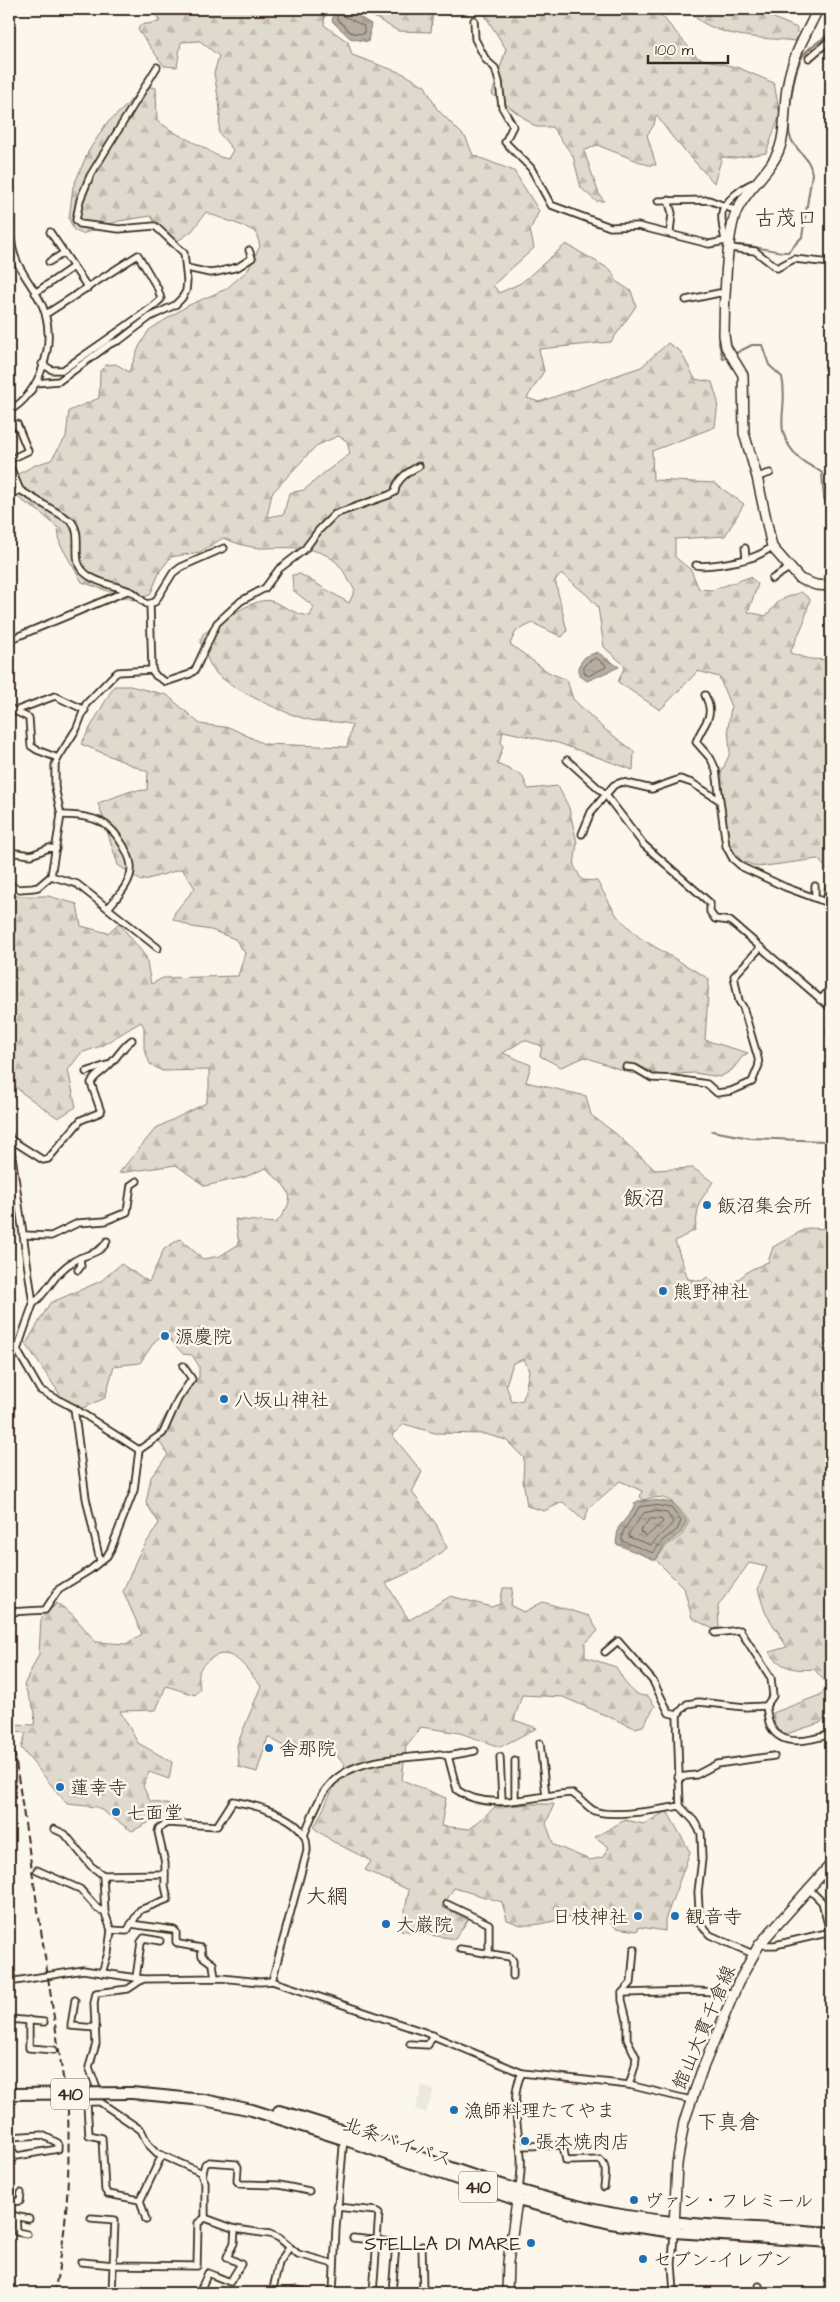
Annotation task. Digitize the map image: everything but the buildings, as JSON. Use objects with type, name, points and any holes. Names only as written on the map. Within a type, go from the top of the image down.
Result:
[{"type":"highway","name":"北条バイパス","points":[[9,2094],[172,2093],[220,2099],[276,2111],[518,2196],[674,2228],[831,2242]]},
{"type":"highway","name":"北条バイパス","points":[[674,2228],[831,2233]]},
{"type":"main road","points":[[818,9],[789,74],[785,124],[779,150],[748,192],[737,211],[729,243],[723,294],[726,347],[743,375],[744,433],[757,477],[772,547],[789,568],[805,582],[831,586]]},
{"type":"main road","name":"館山大貫千倉線","points":[[674,2228],[679,2147],[691,2100],[734,1993],[759,1945],[831,1864]]},
{"type":"main road","points":[[506,2293],[508,2262],[518,2196]]},
{"type":"street","points":[[474,20],[475,38],[486,60],[495,68],[502,107],[513,126],[505,142],[531,168],[551,205],[601,226],[621,228],[638,226],[670,232],[709,244],[729,243],[755,251],[778,268],[794,259],[831,263]]},
{"type":"street","points":[[809,58],[831,39]]},
{"type":"street","points":[[36,383],[59,381],[110,344],[120,340],[150,317],[175,305],[186,291],[187,268],[184,252],[155,226],[119,229],[80,224],[76,220],[80,200],[90,176],[157,67]]},
{"type":"street","points":[[729,243],[722,212],[725,206],[741,189],[750,183],[757,182]]},
{"type":"street","points":[[668,200],[672,213],[670,232]]},
{"type":"street","points":[[658,201],[709,200],[737,211]]},
{"type":"street","points":[[9,411],[32,392],[48,346],[46,314],[36,293],[16,261],[12,247],[10,214]]},
{"type":"street","points":[[50,232],[88,288]]},
{"type":"street","points":[[187,268],[210,273],[231,269],[252,258],[249,250]]},
{"type":"street","points":[[49,262],[64,253]]},
{"type":"street","points":[[42,364],[58,372],[64,370],[141,314],[159,304],[161,299],[158,289],[138,255],[46,314]]},
{"type":"street","points":[[36,293],[74,267]]},
{"type":"street","points":[[686,300],[723,294]]},
{"type":"street","points":[[9,428],[16,424],[28,451],[9,460]]},
{"type":"street","points":[[9,465],[20,490],[71,521],[77,527],[78,563],[82,570],[89,576],[133,592],[140,600],[150,604],[155,602],[172,573],[181,567],[224,548]]},
{"type":"street","points":[[150,604],[152,670],[156,676],[166,682],[190,674],[195,670],[217,623],[241,601],[265,588],[279,570],[304,550],[319,530],[335,514],[389,495],[394,492],[395,486],[406,473],[418,466]]},
{"type":"street","points":[[757,477],[770,473]]},
{"type":"street","points":[[9,495],[20,490]]},
{"type":"street","points":[[696,565],[703,567],[757,556],[772,547]]},
{"type":"street","points":[[745,548],[746,558]]},
{"type":"street","points":[[772,579],[789,568]]},
{"type":"street","points":[[9,640],[127,591]]},
{"type":"street","points":[[9,886],[20,888],[38,887],[51,876],[61,815],[55,787],[55,765],[77,728],[86,704],[114,674],[118,672],[152,670]]},
{"type":"street","points":[[705,695],[710,709],[710,716],[696,742],[715,766],[726,846],[737,863],[785,887],[829,903],[829,886]]},
{"type":"street","points":[[15,711],[55,696],[85,710]]},
{"type":"street","points":[[9,708],[30,721],[31,746],[58,758]]},
{"type":"street","points":[[567,760],[605,794],[644,845],[710,904],[710,912],[715,919],[730,921],[831,1008]]},
{"type":"street","points":[[582,834],[591,812],[614,785],[622,782],[652,789],[680,780],[692,783],[719,800]]},
{"type":"street","points":[[61,815],[73,815],[106,825],[127,850],[132,870],[127,884],[109,907]]},
{"type":"street","points":[[9,852],[31,855],[49,848],[56,849]]},
{"type":"street","points":[[51,876],[77,884],[109,907],[158,948]]},
{"type":"street","points":[[815,886],[815,898]]},
{"type":"street","points":[[626,1067],[639,1070],[652,1078],[676,1079],[707,1084],[716,1093],[732,1091],[752,1082],[759,1065],[758,1058],[743,1007],[739,1001],[734,976],[760,948]]},
{"type":"street","points":[[820,1000],[831,988]]},
{"type":"street","points":[[10,1137],[43,1160],[48,1159],[80,1120],[101,1112],[91,1082],[93,1078],[113,1061],[123,1046],[132,1040]]},
{"type":"street","points":[[86,1072],[96,1070],[113,1061]]},
{"type":"street","points":[[10,1137],[33,1304],[17,1350],[40,1390],[74,1408],[139,1450]]},
{"type":"street","points":[[23,1235],[50,1236],[78,1222],[105,1221],[120,1216],[127,1212],[131,1185],[137,1181]]},
{"type":"street","points":[[33,1304],[42,1297],[58,1272],[80,1258],[98,1251],[105,1246],[107,1241]]},
{"type":"street","points":[[78,1270],[81,1266],[80,1258]]},
{"type":"street","points":[[9,1350],[17,1350]]},
{"type":"street","points":[[9,1612],[45,1610],[59,1589],[90,1570],[107,1556],[134,1490],[139,1450],[165,1430],[178,1399],[192,1379],[184,1366]]},
{"type":"street","points":[[74,1408],[86,1498],[100,1561]]},
{"type":"street","points":[[715,1633],[740,1630],[771,1678],[773,1696],[766,1706],[770,1725],[778,1736],[796,1741],[831,1734]]},
{"type":"street","points":[[605,1652],[618,1641],[653,1682],[669,1713],[676,1715]]},
{"type":"street","points":[[753,1954],[710,1936],[700,1924],[698,1892],[702,1858],[701,1833],[694,1821],[680,1806],[676,1715],[687,1704],[699,1702],[746,1707],[766,1706]]},
{"type":"street","points":[[540,1743],[546,1796]]},
{"type":"street","points":[[272,1981],[307,1851],[304,1835],[316,1806],[327,1787],[350,1769],[373,1762],[475,1752]]},
{"type":"street","points":[[448,1756],[454,1785],[457,1790],[473,1799],[515,1800],[571,1793],[581,1798],[594,1811],[602,1813],[646,1812],[680,1806]]},
{"type":"street","points":[[678,1777],[696,1774],[717,1764],[774,1756]]},
{"type":"street","points":[[500,1758],[502,1800]]},
{"type":"street","points":[[515,1760],[515,1800]]},
{"type":"street","points":[[111,1930],[124,1933],[140,1910],[168,1899],[165,1863],[158,1832],[159,1828],[167,1823],[217,1826],[234,1801],[276,1813],[304,1835]]},
{"type":"street","points":[[54,1829],[65,1834],[91,1866],[103,1875],[165,1874]]},
{"type":"street","points":[[37,1870],[80,1889],[105,1913]]},
{"type":"street","points":[[102,1973],[108,1953],[111,1930],[105,1913],[103,1875]]},
{"type":"street","points":[[759,1945],[775,1945],[830,1932],[822,1902],[809,1889]]},
{"type":"street","points":[[447,1904],[489,1924],[489,1953]]},
{"type":"street","points":[[132,1924],[174,1930],[176,1932],[176,1942],[201,1948],[202,1956],[213,1964],[215,1978]]},
{"type":"street","points":[[136,1978],[141,1942],[144,1938],[160,1941]]},
{"type":"street","points":[[460,1949],[489,1953],[512,1959],[513,1976]]},
{"type":"street","points":[[629,2085],[636,2057],[627,2039],[627,2020],[622,1993],[631,1983],[634,1949]]},
{"type":"street","points":[[9,1982],[83,1970],[143,1979],[215,1978],[260,1982],[272,1981],[433,2036],[522,2073],[629,2085],[691,2100]]},
{"type":"street","points":[[100,2102],[99,2090],[89,2067],[96,2044],[94,2003],[96,1993],[128,1989],[143,1979]]},
{"type":"street","points":[[622,1993],[696,1991],[734,1993]]},
{"type":"street","points":[[75,2000],[71,2026],[96,2028]]},
{"type":"street","points":[[9,2019],[44,2022]]},
{"type":"street","points":[[29,2020],[29,2048],[54,2050]]},
{"type":"street","points":[[410,2044],[428,2045],[433,2036]]},
{"type":"street","points":[[518,2196],[522,2158],[516,2100],[519,2079],[522,2073]]},
{"type":"street","points":[[140,2200],[108,2194],[106,2190],[102,2138],[89,2134],[87,2105],[89,2102],[100,2102],[141,2130],[148,2144],[157,2153],[200,2172],[205,2182],[205,2218]]},
{"type":"street","points":[[42,2135],[58,2143],[58,2149],[17,2156],[12,2151],[10,2137],[42,2135]]},
{"type":"street","points":[[333,2293],[337,2208],[344,2136]]},
{"type":"street","points":[[520,2146],[563,2145],[566,2160],[600,2160],[604,2163],[606,2169],[604,2188]]},
{"type":"street","points":[[146,2220],[140,2200],[162,2155]]},
{"type":"street","points":[[202,2176],[205,2164],[209,2162],[236,2164],[238,2167],[237,2180],[240,2184],[279,2184],[309,2191]]},
{"type":"street","points":[[9,2202],[20,2201],[21,2193]]},
{"type":"street","points":[[337,2208],[378,2212],[378,2240],[373,2293]]},
{"type":"street","points":[[9,2215],[29,2219]]},
{"type":"street","points":[[16,2216],[17,2232],[27,2234]]},
{"type":"street","points":[[91,2218],[114,2220],[112,2293]]},
{"type":"street","points":[[205,2218],[235,2229],[270,2234],[278,2238],[289,2248],[308,2258],[334,2264]]},
{"type":"street","points":[[81,2262],[114,2265],[197,2266],[198,2223],[205,2218]]},
{"type":"street","points":[[674,2228],[672,2264],[674,2293]]},
{"type":"street","points":[[198,2293],[208,2273],[230,2282],[240,2264],[227,2257],[234,2243],[235,2229]]},
{"type":"street","points":[[352,2238],[393,2242],[396,2244],[392,2293]]},
{"type":"street","points":[[422,2246],[423,2293]]},
{"type":"street","points":[[273,2290],[279,2263],[289,2248]]},
{"type":"street","points":[[759,2286],[759,2293]]},
{"type":"street","points":[[296,2293],[296,2290],[309,2293]]},
{"type":"shaded area","points":[[422,2086],[434,2090],[426,2113],[415,2109]]},
{"type":"green space","points":[[155,9],[325,9],[324,25],[348,42],[352,55],[404,74],[425,86],[437,109],[466,138],[473,155],[514,171],[539,211],[530,230],[534,248],[493,285],[499,293],[521,283],[566,244],[611,270],[617,282],[631,291],[636,306],[611,342],[539,349],[544,371],[527,398],[539,402],[641,367],[668,343],[681,352],[695,379],[712,382],[718,402],[715,427],[652,451],[653,480],[714,483],[744,504],[725,536],[675,539],[675,557],[691,570],[699,589],[712,590],[750,577],[758,584],[748,612],[766,616],[780,600],[801,592],[810,599],[804,622],[790,653],[810,659],[831,660],[831,777],[827,807],[831,808],[831,874],[818,859],[758,867],[742,861],[725,840],[719,778],[730,753],[728,727],[731,707],[719,677],[698,671],[660,710],[618,682],[625,666],[604,647],[598,607],[562,574],[555,580],[567,631],[562,637],[533,623],[516,631],[510,644],[548,672],[567,680],[573,699],[603,728],[634,751],[633,770],[558,743],[503,731],[501,742],[503,747],[497,764],[522,775],[528,789],[558,786],[569,808],[577,843],[574,866],[582,880],[597,881],[617,916],[640,938],[709,979],[705,1040],[748,1053],[743,1056],[732,1070],[720,1077],[694,1073],[659,1075],[649,1070],[633,1074],[585,1057],[561,1067],[540,1056],[542,1046],[524,1040],[503,1053],[531,1065],[526,1082],[586,1096],[591,1115],[615,1133],[655,1170],[693,1168],[713,1182],[699,1203],[695,1230],[675,1241],[688,1279],[702,1281],[707,1277],[717,1286],[727,1288],[750,1270],[768,1262],[773,1247],[807,1228],[831,1229],[831,1339],[821,1348],[831,1353],[831,1713],[820,1723],[783,1735],[775,1726],[773,1713],[820,1695],[828,1685],[814,1669],[794,1669],[788,1667],[778,1662],[769,1652],[787,1647],[765,1612],[758,1589],[767,1567],[749,1563],[718,1606],[719,1628],[713,1629],[692,1618],[684,1588],[656,1560],[667,1545],[682,1535],[689,1521],[680,1509],[670,1501],[659,1498],[644,1500],[640,1497],[642,1491],[620,1481],[589,1508],[584,1521],[563,1502],[544,1511],[527,1506],[523,1480],[524,1458],[506,1440],[485,1434],[435,1433],[404,1424],[392,1435],[422,1472],[412,1492],[436,1524],[447,1548],[417,1569],[386,1583],[409,1620],[451,1596],[491,1607],[500,1604],[503,1588],[513,1588],[511,1606],[524,1612],[543,1602],[589,1616],[598,1631],[585,1643],[585,1657],[616,1667],[633,1691],[642,1696],[648,1696],[655,1706],[643,1726],[635,1728],[563,1697],[522,1695],[514,1720],[537,1728],[500,1747],[460,1733],[421,1727],[406,1746],[402,1780],[446,1798],[441,1826],[470,1829],[495,1807],[554,1804],[546,1824],[554,1845],[590,1860],[603,1857],[609,1847],[595,1837],[625,1820],[644,1824],[667,1811],[690,1852],[665,1920],[665,1931],[640,1927],[637,1931],[616,1928],[606,1920],[595,1916],[571,1917],[534,1925],[520,1925],[507,1920],[502,1902],[454,1888],[442,1907],[468,1920],[455,1939],[401,1930],[409,1890],[365,1870],[371,1861],[332,1841],[314,1828],[345,1764],[326,1747],[310,1747],[293,1751],[268,1737],[257,1772],[239,1767],[237,1745],[261,1686],[238,1660],[226,1654],[218,1655],[203,1665],[199,1672],[200,1689],[195,1695],[166,1686],[156,1710],[120,1711],[138,1743],[172,1762],[169,1779],[149,1772],[143,1786],[150,1801],[175,1806],[158,1818],[132,1831],[97,1807],[67,1804],[21,1748],[26,1733],[14,1730],[14,1724],[34,1725],[35,1712],[24,1685],[39,1654],[41,1619],[57,1603],[72,1614],[96,1642],[126,1644],[142,1634],[123,1591],[138,1556],[159,1523],[146,1503],[151,1477],[168,1455],[155,1435],[167,1413],[199,1377],[199,1366],[192,1355],[183,1354],[165,1333],[155,1341],[140,1363],[114,1366],[105,1398],[76,1411],[68,1411],[63,1399],[26,1344],[50,1303],[101,1281],[121,1264],[149,1282],[164,1249],[180,1239],[203,1259],[220,1256],[239,1244],[235,1219],[276,1223],[288,1205],[289,1193],[281,1182],[266,1168],[245,1177],[205,1186],[176,1165],[119,1173],[156,1128],[206,1103],[209,1089],[209,1070],[162,1071],[150,1064],[144,1048],[144,1027],[141,1022],[101,1046],[81,1053],[68,1070],[76,1107],[58,1118],[21,1092],[9,1079],[9,896],[48,896],[77,904],[81,926],[108,933],[119,923],[146,957],[151,984],[163,978],[238,976],[245,953],[235,939],[211,930],[192,927],[173,919],[175,912],[195,888],[182,869],[141,881],[118,865],[98,803],[131,791],[147,790],[148,772],[81,744],[114,686],[130,686],[167,695],[200,724],[231,728],[264,744],[347,747],[352,725],[315,721],[300,717],[247,694],[216,673],[200,642],[203,634],[255,603],[271,601],[299,614],[310,616],[314,607],[293,590],[292,575],[300,574],[349,603],[355,590],[341,567],[335,561],[309,549],[260,548],[223,538],[200,552],[171,557],[160,571],[150,595],[133,600],[82,582],[60,544],[58,528],[40,512],[20,499],[10,485],[9,479],[35,465],[51,460],[66,437],[69,411],[99,398],[100,371],[106,365],[116,364],[129,372],[139,347],[149,330],[187,306],[226,289],[248,270],[260,246],[256,232],[206,212],[192,231],[169,247],[151,216],[119,221],[82,234],[74,230],[69,219],[73,187],[88,152],[106,124],[125,107],[143,85],[156,88],[157,120],[219,157],[228,159],[233,150],[219,133],[220,109],[214,73],[219,56],[200,41],[181,42],[177,67],[164,66],[138,30],[140,25],[159,22]],"holes":[[[338,436],[347,441],[350,454],[304,490],[289,493],[284,514],[267,517],[272,493],[316,446]],[[524,1359],[529,1371],[523,1400],[512,1402],[506,1385],[513,1363]]]},
{"type":"green space","points":[[360,9],[433,9],[431,32],[398,31]]},
{"type":"green space","points":[[481,9],[656,9],[698,58],[739,68],[774,83],[780,115],[766,153],[734,158],[722,157],[714,183],[673,138],[656,115],[654,125],[647,135],[656,165],[648,165],[597,145],[584,151],[599,194],[604,201],[596,201],[581,188],[573,156],[552,127],[536,127],[492,94],[506,49]]},
{"type":"green space","points":[[686,9],[753,9],[797,28],[796,41],[737,35],[723,31],[697,19]]},
{"type":"water","points":[[335,9],[354,14],[371,24],[368,42],[350,38],[332,21]]},
{"type":"water","points":[[597,652],[619,667],[587,681],[579,675],[579,665],[585,657]]},
{"type":"water","points":[[654,1500],[673,1503],[687,1521],[681,1533],[666,1544],[655,1560],[616,1544],[618,1528],[632,1511],[635,1503],[638,1501]]},
{"type":"waterway","points":[[734,245],[788,252],[802,237],[812,174],[809,164],[794,144],[789,132],[791,99],[798,66],[803,55],[830,33],[831,24],[827,9]]},
{"type":"waterway","points":[[720,327],[719,344],[723,359],[728,357]]},
{"type":"waterway","points":[[734,354],[752,345],[762,345],[769,365],[782,377],[784,389],[782,419],[785,437],[799,458],[822,473],[824,498],[831,519]]},
{"type":"waterway","points":[[712,1131],[750,1138],[824,1141],[831,1143]]},
{"type":"railway","points":[[9,1716],[68,2111],[67,2202],[62,2248],[54,2293]]},
{"type":"place","name":"飯沼集会所","points":[[707,1205]]},
{"type":"place","name":"熊野神社","points":[[663,1291]]},
{"type":"place","name":"源慶院","points":[[165,1336]]},
{"type":"place","name":"八坂山神社","points":[[224,1399]]},
{"type":"place","name":"舎那院","points":[[269,1748]]},
{"type":"place","name":"蓮幸寺","points":[[60,1787]]},
{"type":"place","name":"七面堂","points":[[116,1812]]},
{"type":"place","name":"日枝神社","points":[[638,1916]]},
{"type":"place","name":"観音寺","points":[[675,1916]]},
{"type":"place","name":"大巌院","points":[[386,1924]]},
{"type":"place","name":"漁師料理たてやま","points":[[454,2110]]},
{"type":"place","name":"張本焼肉店","points":[[525,2141]]},
{"type":"place","name":"ヴァン・フレミール","points":[[634,2200]]},
{"type":"place","name":"STELLA DI MARE","points":[[531,2243]]},
{"type":"place","name":"セブン-イレブン","points":[[643,2259]]},
{"type":"district","name":"古茂口","points":[[786,218]]},
{"type":"district","name":"飯沼","points":[[644,1198]]},
{"type":"district","name":"大網","points":[[327,1896]]},
{"type":"district","name":"下真倉","points":[[728,2122]]}]
